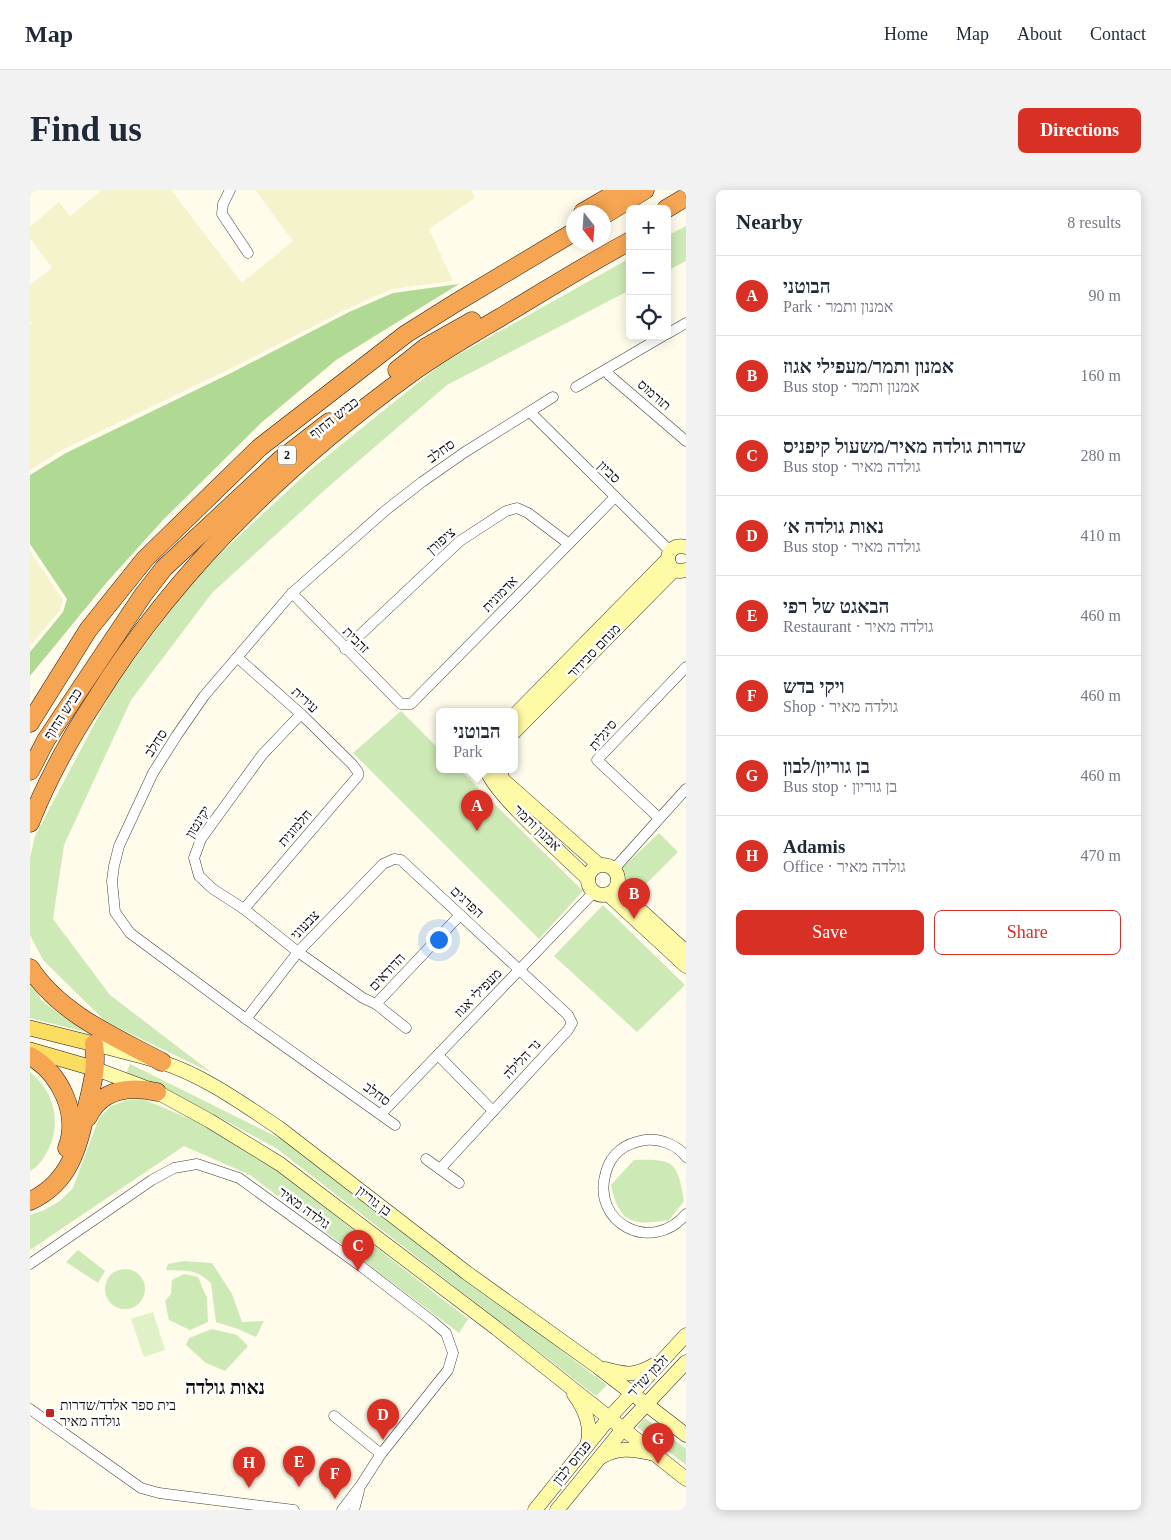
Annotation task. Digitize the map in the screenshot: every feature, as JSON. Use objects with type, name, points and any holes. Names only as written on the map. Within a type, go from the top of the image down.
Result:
[{"type":"highway","points":[[595,205],[621,190]]},
{"type":"highway","points":[[611,211],[645,190]]},
{"type":"highway","points":[[671,206],[686,197]]},
{"type":"highway","points":[[671,217],[686,208]]},
{"type":"highway","points":[[457,302],[566,225]]},
{"type":"highway","name":"כביש החוף","points":[[30,772],[46,740],[143,595],[164,568],[280,460],[426,347],[626,232]]},
{"type":"highway","name":"כביש החוף","points":[[30,723],[88,630],[145,559],[259,448],[406,334],[566,237]]},
{"type":"highway","points":[[30,823],[67,744],[119,660],[155,612],[232,525],[288,471],[348,421],[412,373],[474,333],[626,242]]},
{"type":"highway","points":[[30,701],[88,630]]},
{"type":"highway","points":[[30,968],[41,983],[56,998],[85,1020],[162,1062]]},
{"type":"highway","points":[[30,1201],[49,1190],[60,1180],[73,1158],[83,1128],[96,1068],[94,1044]]},
{"type":"highway","points":[[30,1056],[46,1068],[61,1088],[68,1106],[71,1131],[69,1144],[59,1164],[43,1183],[30,1191]]},
{"type":"highway","points":[[83,1128],[91,1111],[102,1098],[124,1090],[157,1092]]},
{"type":"main road","name":"מנחם סבידור","points":[[518,712],[679,555]]},
{"type":"main road","name":"מנחם סבידור","points":[[518,728],[679,555]]},
{"type":"main road","name":"אמנון ותמר","points":[[493,773],[501,794],[588,878]]},
{"type":"main road","name":"אמנון ותמר","points":[[494,773],[599,865]]},
{"type":"main road","points":[[606,891],[618,878],[614,869],[610,866],[599,865],[590,871],[588,884],[606,891],[676,935],[686,952]]},
{"type":"main road","points":[[606,891],[686,966]]},
{"type":"main road","name":"בן גוריון","points":[[30,1028],[162,1062],[182,1070],[225,1093],[279,1128],[467,1273],[598,1367],[682,1431]]},
{"type":"main road","points":[[30,1050],[96,1068]]},
{"type":"main road","name":"בן גוריון","points":[[96,1068],[157,1092],[210,1121],[280,1164],[496,1328],[686,1479]]},
{"type":"main road","name":"זלמן שז\"ר","points":[[610,1417],[686,1335]]},
{"type":"main road","points":[[598,1367],[622,1374],[631,1374],[640,1372],[663,1360]]},
{"type":"main road","name":"זלמן שז\"ר","points":[[623,1429],[686,1362]]},
{"type":"main road","points":[[669,1380],[664,1391],[664,1403],[668,1417],[682,1431]]},
{"type":"main road","points":[[564,1382],[584,1411],[589,1430],[587,1445]]},
{"type":"main road","name":"פנחס לבון","points":[[535,1510],[610,1417]]},
{"type":"main road","name":"פנחס לבון","points":[[557,1510],[623,1429]]},
{"type":"main road","points":[[598,1458],[622,1449],[652,1453]]},
{"type":"street","points":[[230,190],[222,214],[248,253]]},
{"type":"street","points":[[671,332],[686,323]]},
{"type":"street","points":[[576,387],[656,340]]},
{"type":"street","name":"תורמוס","points":[[608,369],[609,375],[686,441]]},
{"type":"street","name":"סחלב","points":[[395,1125],[246,1019],[130,933],[115,912],[112,881],[114,866],[119,846],[153,773],[204,696],[292,593],[386,510],[422,482],[465,452],[553,397]]},
{"type":"street","name":"סביון","points":[[530,412],[615,497],[679,555]]},
{"type":"street","name":"אדמונית","points":[[401,704],[411,704],[615,497]]},
{"type":"street","name":"ציפורן","points":[[345,649],[460,541],[506,511],[517,508],[528,513],[569,544]]},
{"type":"street","name":"זהבית","points":[[292,593],[401,704]]},
{"type":"street","name":"עירית","points":[[238,658],[301,714],[352,764]]},
{"type":"street","name":"סיגלית","points":[[659,818],[597,760],[686,667]]},
{"type":"street","name":"יקינטון","points":[[298,952],[199,876],[194,858],[201,839],[262,755],[301,714]]},
{"type":"street","name":"חלמונית","points":[[244,909],[358,776],[358,772],[352,764]]},
{"type":"street","points":[[614,869],[686,789]]},
{"type":"street","name":"צבעוני","points":[[246,1019],[298,952],[383,864],[394,859]]},
{"type":"street","name":"הפרגים","points":[[394,859],[402,860],[520,969]]},
{"type":"street","name":"מעפילי אגוז","points":[[381,1114],[520,969],[606,891]]},
{"type":"street","name":"הדודאים","points":[[376,1004],[460,915]]},
{"type":"street","name":"הדודאים","points":[[298,952],[364,998],[376,1004],[406,1028]]},
{"type":"street","name":"נר הלילה","points":[[440,1169],[568,1030],[572,1023],[568,1015],[520,969]]},
{"type":"street","points":[[438,1055],[493,1111]]},
{"type":"street","points":[[685,1154],[673,1146],[658,1140],[648,1139],[632,1143],[619,1150],[608,1163],[602,1183],[604,1200],[607,1207],[616,1220],[635,1231],[651,1233],[665,1231],[679,1223],[686,1214]]},
{"type":"street","points":[[426,1159],[459,1183]]},
{"type":"street","name":"גולדה מאיר","points":[[30,1264],[152,1180],[174,1168],[197,1164],[239,1178],[362,1267],[432,1321],[446,1333],[453,1353],[448,1370],[381,1454],[342,1510]]},
{"type":"street","points":[[30,1408],[141,1488],[294,1510]]},
{"type":"street","points":[[334,1416],[381,1454]]},
{"type":"street","name":"גולדה מאיר","points":[[354,1510],[361,1485]]},
{"type":"shaded area","points":[[102,190],[171,190],[242,283],[293,241],[255,190],[471,190],[475,198],[429,229],[453,281],[392,289],[347,309],[232,368],[64,449],[30,470],[30,325],[32,323],[30,321],[30,285],[52,268],[30,238],[30,227],[59,202],[70,216]]},
{"type":"shaded area","points":[[30,551],[63,600],[60,610],[30,646]]},
{"type":"green space","points":[[686,226],[686,261],[671,269],[671,250],[671,234]]},
{"type":"green space","points":[[626,260],[626,292],[447,385],[328,487],[212,593],[131,700],[64,845],[53,919],[110,995],[212,1073],[106,1022],[43,960],[30,935],[30,858],[35,836],[114,687],[196,576],[310,470],[440,365]]},
{"type":"green space","points":[[459,284],[336,360],[261,423],[163,520],[107,582],[30,676],[30,652],[63,612],[67,599],[30,544],[30,475],[66,453],[233,372],[349,312],[393,293]]},
{"type":"green space","points":[[401,711],[436,746],[436,773],[463,773],[583,891],[539,939],[353,753]]},
{"type":"green space","points":[[659,833],[678,852],[637,893],[619,871]]},
{"type":"green space","points":[[603,905],[685,985],[637,1032],[554,956]]},
{"type":"green space","points":[[30,982],[42,1001],[85,1032],[30,1018]]},
{"type":"green space","points":[[130,1064],[283,1140],[607,1385],[596,1396],[276,1148],[202,1108],[126,1074]]},
{"type":"green space","points":[[30,1072],[45,1088],[50,1098],[55,1118],[52,1140],[48,1150],[38,1165],[30,1171]]},
{"type":"green space","points":[[143,1099],[197,1122],[265,1161],[468,1319],[459,1333],[250,1175],[184,1146],[30,1250],[30,1215],[60,1201],[73,1188],[99,1118],[111,1106],[127,1100]]},
{"type":"green space","points":[[634,1160],[658,1160],[666,1162],[676,1170],[684,1201],[669,1220],[646,1223],[637,1222],[624,1215],[619,1208],[611,1185]]},
{"type":"green space","points":[[78,1250],[105,1271],[98,1283],[66,1262]]},
{"type":"green space","points":[[184,1261],[212,1263],[232,1294],[242,1322],[264,1321],[256,1337],[216,1322],[211,1283],[205,1278],[195,1272],[166,1270],[168,1264]]},
{"type":"green space","points":[[125,1269],[139,1275],[145,1289],[139,1303],[125,1309],[111,1303],[105,1289],[111,1275]]},
{"type":"green space","points":[[184,1274],[198,1277],[207,1298],[208,1322],[190,1330],[169,1320],[165,1301],[171,1294],[172,1280]]},
{"type":"green space","points":[[153,1312],[165,1350],[144,1357],[131,1319]]},
{"type":"green space","points":[[212,1329],[237,1335],[248,1346],[225,1371],[206,1363],[186,1345],[189,1338]]},
{"type":"green space","points":[[645,1418],[686,1449],[686,1465],[637,1427]]},
{"type":"place","name":"הבוטני","points":[[477,831]]},
{"type":"place","name":"אמנון ותמר/מעפילי אגוז","points":[[634,919]]},
{"type":"place","name":"שדרות גולדה מאיר/משעול קיפניס","points":[[358,1271]]},
{"type":"place","name":"בית ספר אלדד/שדרות גולדה מאיר","points":[[50,1413]]},
{"type":"place","name":"נאות גולדה א׳","points":[[383,1440]]},
{"type":"place","name":"בן גוריון/לבון","points":[[658,1464]]},
{"type":"place","name":"הבאגט של רפי","points":[[299,1487]]},
{"type":"place","name":"Adamis","points":[[249,1488]]},
{"type":"place","name":"ויקי בדש","points":[[335,1499]]},
{"type":"district","name":"נאות גולדה","points":[[225,1387]]}]
